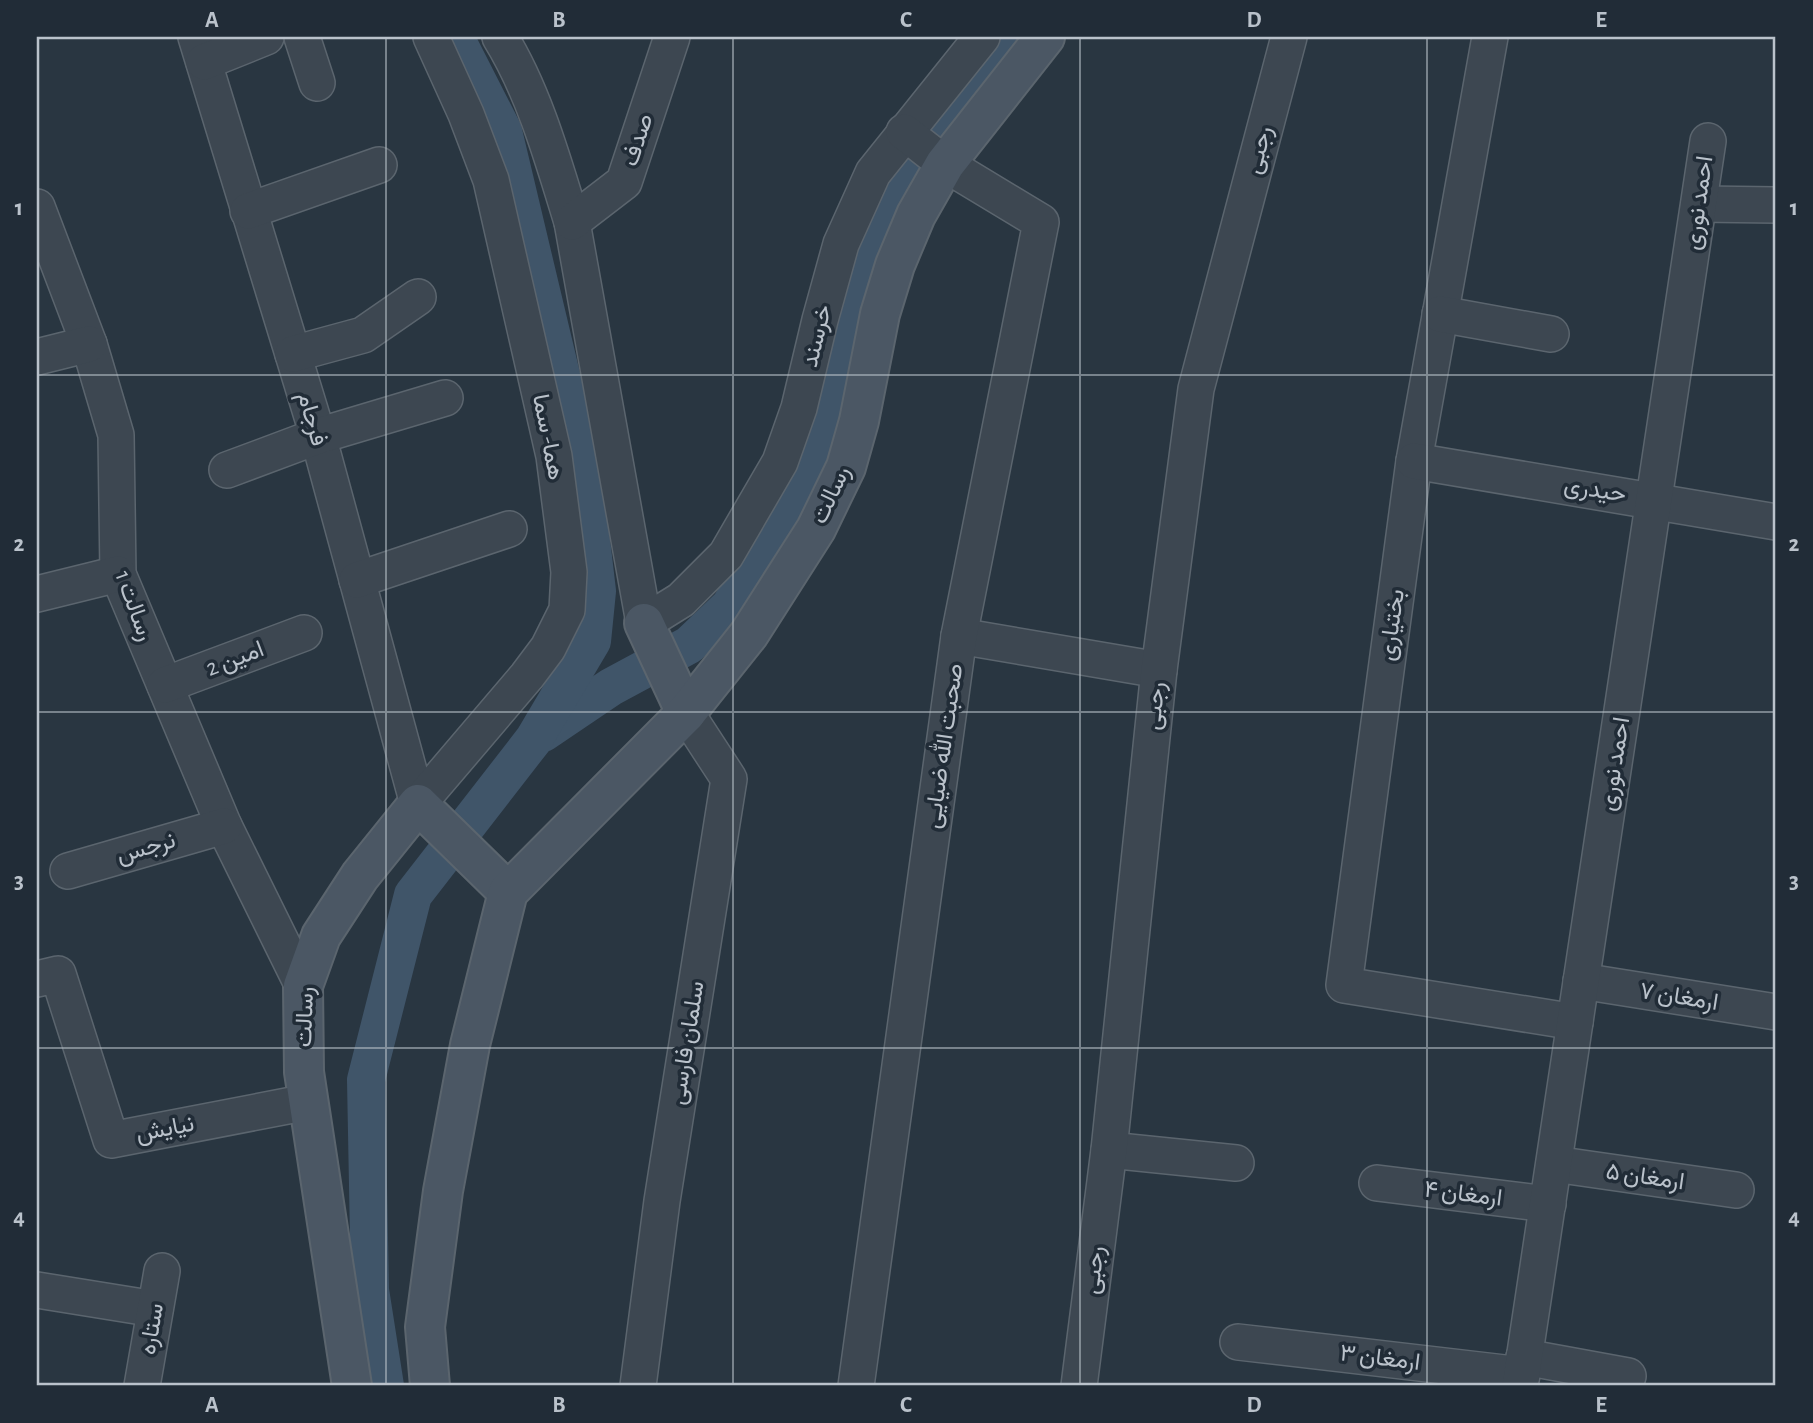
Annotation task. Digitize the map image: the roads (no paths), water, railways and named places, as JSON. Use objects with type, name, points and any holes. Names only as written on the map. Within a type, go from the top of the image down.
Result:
[{"type":"street","points":[[200,49],[267,37]]},
{"type":"street","points":[[302,37],[317,83]]},
{"type":"street","name":"هما- سما","points":[[418,804],[548,648],[567,610],[569,572],[554,456],[491,180],[466,114],[431,37]]},
{"type":"street","points":[[500,37],[514,60],[552,158],[572,222],[644,623],[685,713]]},
{"type":"street","name":"صدف","points":[[572,222],[624,181],[672,37]]},
{"type":"street","name":"رسالت","points":[[508,892],[685,713],[749,634],[816,530],[840,480],[859,421],[880,314],[895,265],[916,215],[945,164],[1045,37]]},
{"type":"street","name":"رجبی","points":[[1079,1386],[1109,1150],[1158,670],[1196,389],[1289,37]]},
{"type":"street","name":"بختیاری","points":[[1489,37],[1414,461],[1344,985],[1575,1023]]},
{"type":"street","name":"خرسند","points":[[644,623],[681,600],[726,555],[780,462],[799,408],[841,244],[873,173],[974,39]]},
{"type":"street","name":"فرجام","points":[[200,49],[318,436],[418,804]]},
{"type":"street","points":[[904,132],[945,164]]},
{"type":"street","name":"احمد نوری","points":[[1522,1373],[1708,141]]},
{"type":"street","name":"صحبت الله ضیایی","points":[[856,1386],[959,636],[1041,222],[945,164]]},
{"type":"street","points":[[248,211],[379,165]]},
{"type":"street","points":[[1699,204],[1776,205]]},
{"type":"street","name":"رسالت 1","points":[[37,207],[89,344],[116,435],[118,574],[224,826],[303,986]]},
{"type":"street","points":[[293,354],[363,335],[418,297]]},
{"type":"street","points":[[1440,314],[1551,334]]},
{"type":"street","points":[[37,357],[89,344]]},
{"type":"street","points":[[227,470],[318,436],[444,398]]},
{"type":"street","name":"حیدری","points":[[1414,461],[1776,522]]},
{"type":"street","points":[[357,580],[509,529]]},
{"type":"street","points":[[37,594],[118,574]]},
{"type":"street","name":"امین 2","points":[[165,685],[304,633]]},
{"type":"street","points":[[959,636],[1158,670]]},
{"type":"street","name":"سلمان فارسی","points":[[638,1386],[662,1201],[729,779],[685,713]]},
{"type":"street","points":[[418,804],[508,892],[470,1045],[443,1191],[425,1327],[430,1386]]},
{"type":"street","name":"رسالت","points":[[352,1386],[304,1072],[303,986],[321,936],[360,876],[418,804]]},
{"type":"street","name":"نرجس","points":[[68,871],[224,826]]},
{"type":"street","name":"نیایش","points":[[47,977],[111,1140],[308,1102]]},
{"type":"street","name":"ارمغان ۷","points":[[1581,981],[1776,1013]]},
{"type":"street","points":[[1109,1150],[1236,1163]]},
{"type":"street","name":"ارمغان ۵","points":[[1554,1164],[1736,1190]]},
{"type":"street","name":"ارمغان ۴","points":[[1377,1183],[1548,1204]]},
{"type":"street","name":"ستاره","points":[[142,1386],[162,1271]]},
{"type":"street","points":[[37,1290],[155,1309]]},
{"type":"street","name":"ارمغان ۳","points":[[1238,1342],[1522,1373],[1628,1376]]},
{"type":"waterway","points":[[385,1386],[370,1290],[366,1080],[413,895],[534,739],[592,641],[597,591],[582,463],[503,131],[455,37]]},
{"type":"waterway","points":[[543,733],[611,687],[689,645],[730,606],[769,542],[808,462],[861,272],[883,210],[908,162],[1010,37]]}]
